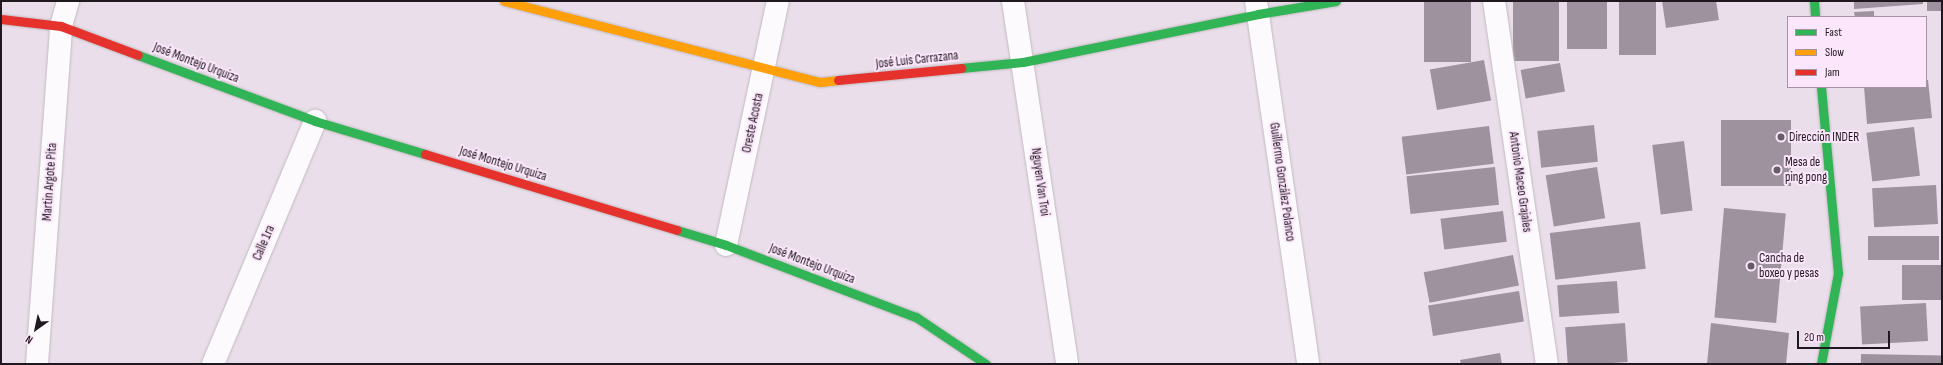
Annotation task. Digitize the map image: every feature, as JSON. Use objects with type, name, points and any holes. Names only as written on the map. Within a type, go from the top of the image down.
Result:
[{"type":"street","name":"Martin Argote Pita","points":[[37,364],[61,26],[68,1]]},
{"type":"street","name":"José Luis Carrazana","points":[[504,1],[820,82],[1023,62],[1257,7],[1336,1]]},
{"type":"street","name":"Oreste Acosta","points":[[726,245],[765,68],[778,1]]},
{"type":"street","name":"Nguyen Van Troi","points":[[1014,1],[1067,364]]},
{"type":"street","name":"Antonio Maceo Grajales","points":[[1494,1],[1547,364]]},
{"type":"street","points":[[1814,1],[1815,16]]},
{"type":"street","name":"Guillermo González Polanco","points":[[1257,7],[1308,364]]},
{"type":"street","name":"José Montejo Urquiza","points":[[1,18],[61,26],[315,121],[726,245],[916,317],[986,364]]},
{"type":"street","points":[[1821,88],[1838,273],[1821,364]]},
{"type":"street","name":"Calle 1ra","points":[[213,364],[315,121]]},
{"type":"building","points":[[1424,1],[1471,1],[1471,62],[1424,62]]},
{"type":"building","points":[[1513,1],[1559,1],[1559,61],[1513,61]]},
{"type":"building","points":[[1567,1],[1607,1],[1607,49],[1567,49]]},
{"type":"building","points":[[1619,1],[1656,1],[1656,55],[1619,55]]},
{"type":"building","points":[[1662,1],[1716,1],[1719,20],[1666,28]]},
{"type":"building","points":[[1854,1],[1923,1],[1923,4],[1854,9]]},
{"type":"building","points":[[1927,1],[1942,1],[1942,11],[1927,11]]},
{"type":"building","points":[[1874,11],[1874,16],[1855,16],[1854,12]]},
{"type":"building","points":[[1484,60],[1491,100],[1437,110],[1430,70]]},
{"type":"building","points":[[1560,63],[1565,92],[1526,99],[1521,70]]},
{"type":"building","points":[[1928,80],[1932,118],[1867,124],[1864,88],[1927,88]]},
{"type":"building","points":[[1721,120],[1791,120],[1791,186],[1721,186]]},
{"type":"building","points":[[1594,125],[1598,162],[1541,168],[1537,131]]},
{"type":"building","points":[[1489,126],[1494,164],[1406,174],[1402,137]]},
{"type":"building","points":[[1914,127],[1920,176],[1872,181],[1866,133]]},
{"type":"building","points":[[1684,141],[1693,210],[1661,214],[1652,145]]},
{"type":"building","points":[[1495,167],[1499,205],[1410,214],[1406,176]]},
{"type":"building","points":[[1597,167],[1605,218],[1554,226],[1546,175]]},
{"type":"building","points":[[1936,185],[1938,224],[1874,227],[1872,188]]},
{"type":"building","name":"Cancha de boxeo y pesas","points":[[1724,208],[1786,213],[1776,323],[1714,318]]},
{"type":"building","points":[[1503,211],[1507,242],[1444,249],[1440,219]]},
{"type":"building","points":[[1640,222],[1646,269],[1555,280],[1550,233]]},
{"type":"building","points":[[1868,236],[1939,236],[1939,260],[1868,260]]},
{"type":"building","points":[[1513,255],[1519,285],[1430,303],[1424,272]]},
{"type":"building","points":[[1902,265],[1942,265],[1942,300],[1902,300]]},
{"type":"building","points":[[1617,281],[1619,313],[1559,317],[1557,285]]},
{"type":"building","points":[[1519,291],[1524,322],[1433,336],[1428,305]]},
{"type":"building","points":[[1926,303],[1928,341],[1862,344],[1860,306]]},
{"type":"building","points":[[1625,323],[1628,362],[1568,364],[1565,327]]},
{"type":"building","points":[[1711,323],[1789,333],[1786,364],[1707,364]]},
{"type":"building","points":[[1500,353],[1502,364],[1461,364],[1460,360]]},
{"type":"building","points":[[1861,354],[1942,355],[1942,364],[1861,364]]},
{"type":"traffic: fast","points":[[961,68],[1023,62],[1258,14],[1336,1]]},
{"type":"traffic: fast","points":[[1814,1],[1815,16]]},
{"type":"traffic: fast","points":[[138,55],[315,121],[425,154]]},
{"type":"traffic: fast","points":[[1821,88],[1838,273],[1821,364]]},
{"type":"traffic: fast","points":[[677,230],[726,245],[916,317],[986,364]]},
{"type":"traffic: slow","points":[[504,1],[820,82],[838,80]]},
{"type":"traffic: jam","points":[[1,19],[61,26],[138,55]]},
{"type":"traffic: jam","points":[[838,80],[961,68]]},
{"type":"traffic: jam","points":[[425,154],[677,230]]},
{"type":"place","name":"Dirección INDER","points":[[1781,137]]},
{"type":"place","name":"Mesa de ping pong","points":[[1777,170]]},
{"type":"place","name":"Cancha de boxeo y pesas","points":[[1751,266]]}]
